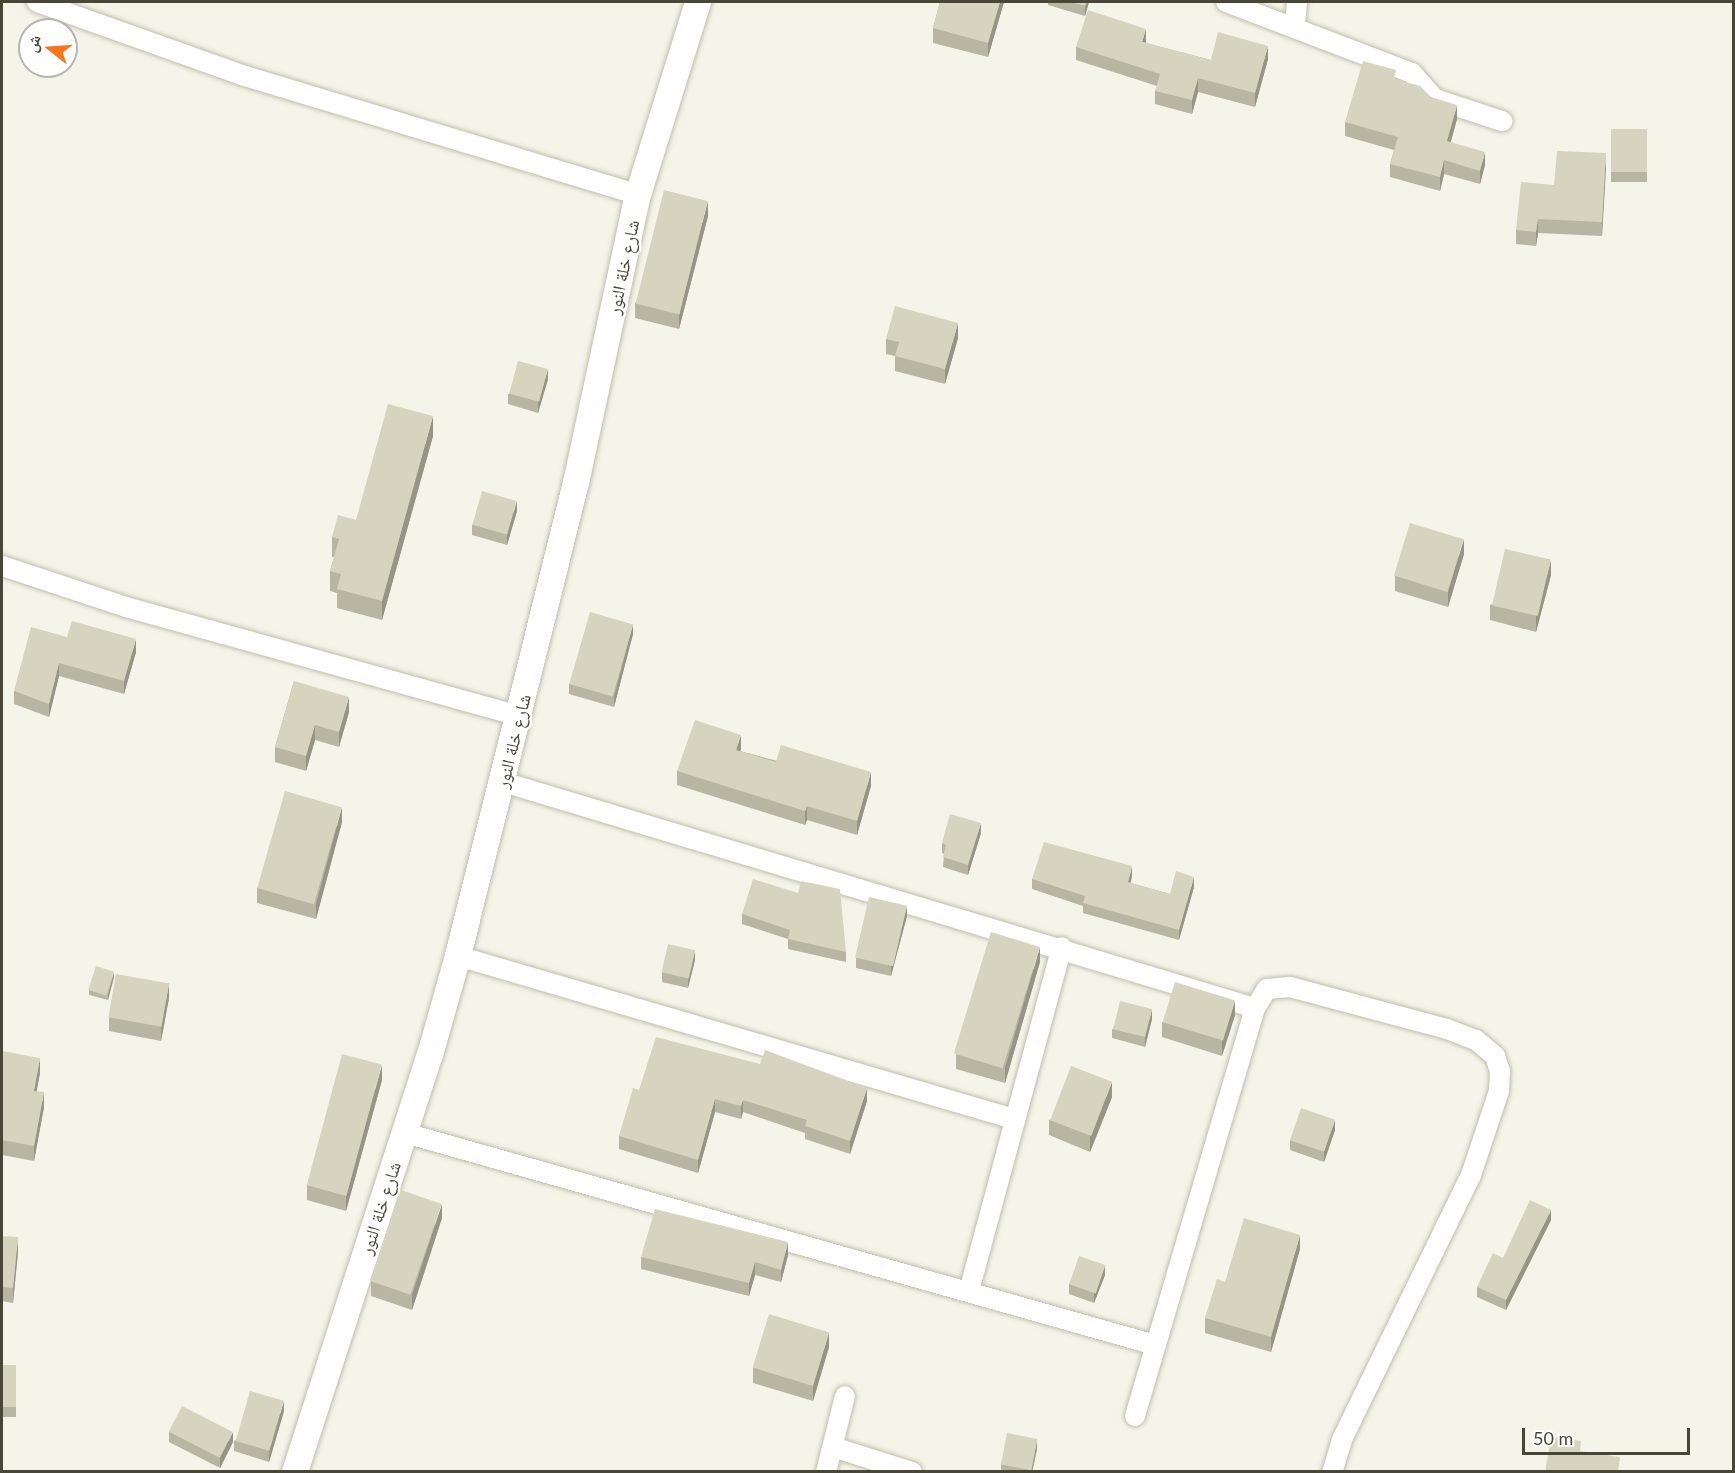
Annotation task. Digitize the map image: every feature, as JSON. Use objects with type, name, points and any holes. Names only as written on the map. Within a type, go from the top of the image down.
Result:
[{"type":"street","points":[[37,2],[245,76],[638,195]]},
{"type":"street","name":"شارع خلة النور","points":[[295,1472],[405,1133],[458,956],[576,483],[638,195],[698,2]]},
{"type":"street","points":[[1226,2],[1295,25],[1412,73],[1435,99],[1502,121]]},
{"type":"street","points":[[1295,25],[1297,2]]},
{"type":"street","points":[[2,566],[126,607],[519,716]]},
{"type":"street","points":[[503,782],[1062,947],[1255,1008]]},
{"type":"street","points":[[969,1291],[1062,947]]},
{"type":"street","points":[[458,956],[1014,1119]]},
{"type":"street","points":[[1135,1416],[1255,1008],[1267,989],[1290,987],[1465,1035],[1488,1048],[1500,1071],[1499,1091],[1471,1175],[1342,1440],[1332,1472]]},
{"type":"street","points":[[405,1133],[1155,1345]]},
{"type":"street","points":[[826,1472],[845,1396]]},
{"type":"street","points":[[834,1447],[912,1472]]},
{"type":"building","points":[[940,2],[1000,2],[988,43],[933,28]]},
{"type":"building","points":[[1070,2],[1087,2],[1085,6]]},
{"type":"building","points":[[1088,10],[1146,29],[1142,42],[1211,60],[1218,32],[1268,46],[1255,93],[1198,78],[1192,100],[1155,91],[1160,74],[1076,47]]},
{"type":"building","points":[[1363,61],[1396,70],[1394,79],[1420,86],[1431,97],[1457,105],[1447,141],[1485,152],[1480,171],[1444,160],[1440,177],[1390,164],[1398,137],[1345,122]]},
{"type":"building","points":[[1611,129],[1647,129],[1647,172],[1611,172]]},
{"type":"building","points":[[1557,151],[1606,153],[1602,222],[1538,219],[1536,232],[1516,230],[1521,182],[1554,185]]},
{"type":"building","points":[[664,190],[708,201],[679,314],[636,304]]},
{"type":"building","points":[[895,306],[958,323],[945,369],[895,356],[899,342],[886,339]]},
{"type":"building","points":[[518,361],[548,369],[539,402],[509,394]]},
{"type":"building","points":[[388,404],[433,416],[382,601],[337,589],[341,574],[330,571],[339,539],[332,537],[338,515],[356,520]]},
{"type":"building","points":[[482,491],[517,501],[507,535],[472,525]]},
{"type":"building","points":[[1410,523],[1464,539],[1447,592],[1394,576]]},
{"type":"building","points":[[1505,549],[1551,560],[1538,616],[1492,606]]},
{"type":"building","points":[[590,612],[633,624],[613,696],[569,684]]},
{"type":"building","points":[[72,621],[136,639],[124,681],[59,663],[49,704],[14,691],[31,627],[67,637]]},
{"type":"building","points":[[294,681],[349,697],[339,732],[315,725],[306,756],[275,747]]},
{"type":"building","points":[[695,720],[741,735],[736,750],[776,762],[781,745],[871,772],[857,821],[807,806],[805,811],[677,771]]},
{"type":"building","points":[[285,791],[342,807],[314,904],[257,888]]},
{"type":"building","points":[[950,814],[981,823],[968,865],[943,857],[946,845],[942,843]]},
{"type":"building","points":[[1044,842],[1132,866],[1128,882],[1170,894],[1176,871],[1194,877],[1179,930],[1083,903],[1085,896],[1032,879]]},
{"type":"building","points":[[753,879],[798,893],[801,881],[840,889],[846,952],[788,939],[790,930],[742,914]]},
{"type":"building","points":[[869,897],[907,906],[893,966],[855,957]]},
{"type":"building","points":[[991,932],[1040,947],[1003,1068],[954,1053]]},
{"type":"building","points":[[668,944],[695,950],[689,979],[661,972]]},
{"type":"building","points":[[96,966],[114,972],[106,996],[88,990]]},
{"type":"building","points":[[116,974],[169,983],[162,1027],[108,1017]]},
{"type":"building","points":[[1175,982],[1235,1000],[1223,1041],[1163,1022]]},
{"type":"building","points":[[1120,1001],[1152,1009],[1145,1037],[1113,1029]]},
{"type":"building","points":[[656,1037],[760,1064],[765,1050],[867,1088],[850,1141],[805,1126],[807,1120],[743,1100],[741,1106],[715,1099],[698,1160],[619,1136],[633,1088],[639,1090]]},
{"type":"building","points":[[2,1051],[40,1058],[34,1091],[44,1092],[34,1146],[2,1140]]},
{"type":"building","points":[[342,1054],[382,1065],[346,1196],[307,1185]]},
{"type":"building","points":[[1071,1066],[1112,1082],[1091,1136],[1050,1120]]},
{"type":"building","points":[[1301,1108],[1335,1120],[1324,1152],[1290,1140]]},
{"type":"building","points":[[401,1190],[442,1204],[410,1295],[370,1281]]},
{"type":"building","points":[[1530,1200],[1551,1210],[1506,1300],[1477,1287],[1493,1253],[1503,1258]]},
{"type":"building","points":[[655,1209],[788,1242],[781,1270],[755,1262],[749,1283],[641,1257]]},
{"type":"building","points":[[1244,1218],[1300,1235],[1271,1337],[1205,1318],[1217,1279],[1225,1282]]},
{"type":"building","points":[[2,1236],[18,1237],[13,1288],[2,1287]]},
{"type":"building","points":[[1079,1256],[1105,1265],[1096,1293],[1069,1284]]},
{"type":"building","points":[[769,1314],[829,1332],[813,1386],[753,1368]]},
{"type":"building","points":[[2,1365],[16,1365],[16,1407],[2,1407]]},
{"type":"building","points":[[250,1391],[284,1401],[269,1451],[236,1441]]},
{"type":"building","points":[[182,1406],[233,1432],[220,1458],[169,1432]]},
{"type":"building","points":[[1007,1433],[1037,1439],[1031,1470],[1001,1464]]},
{"type":"building","points":[[1551,1437],[1581,1441],[1580,1451],[1620,1457],[1618,1472],[1545,1472]]}]
